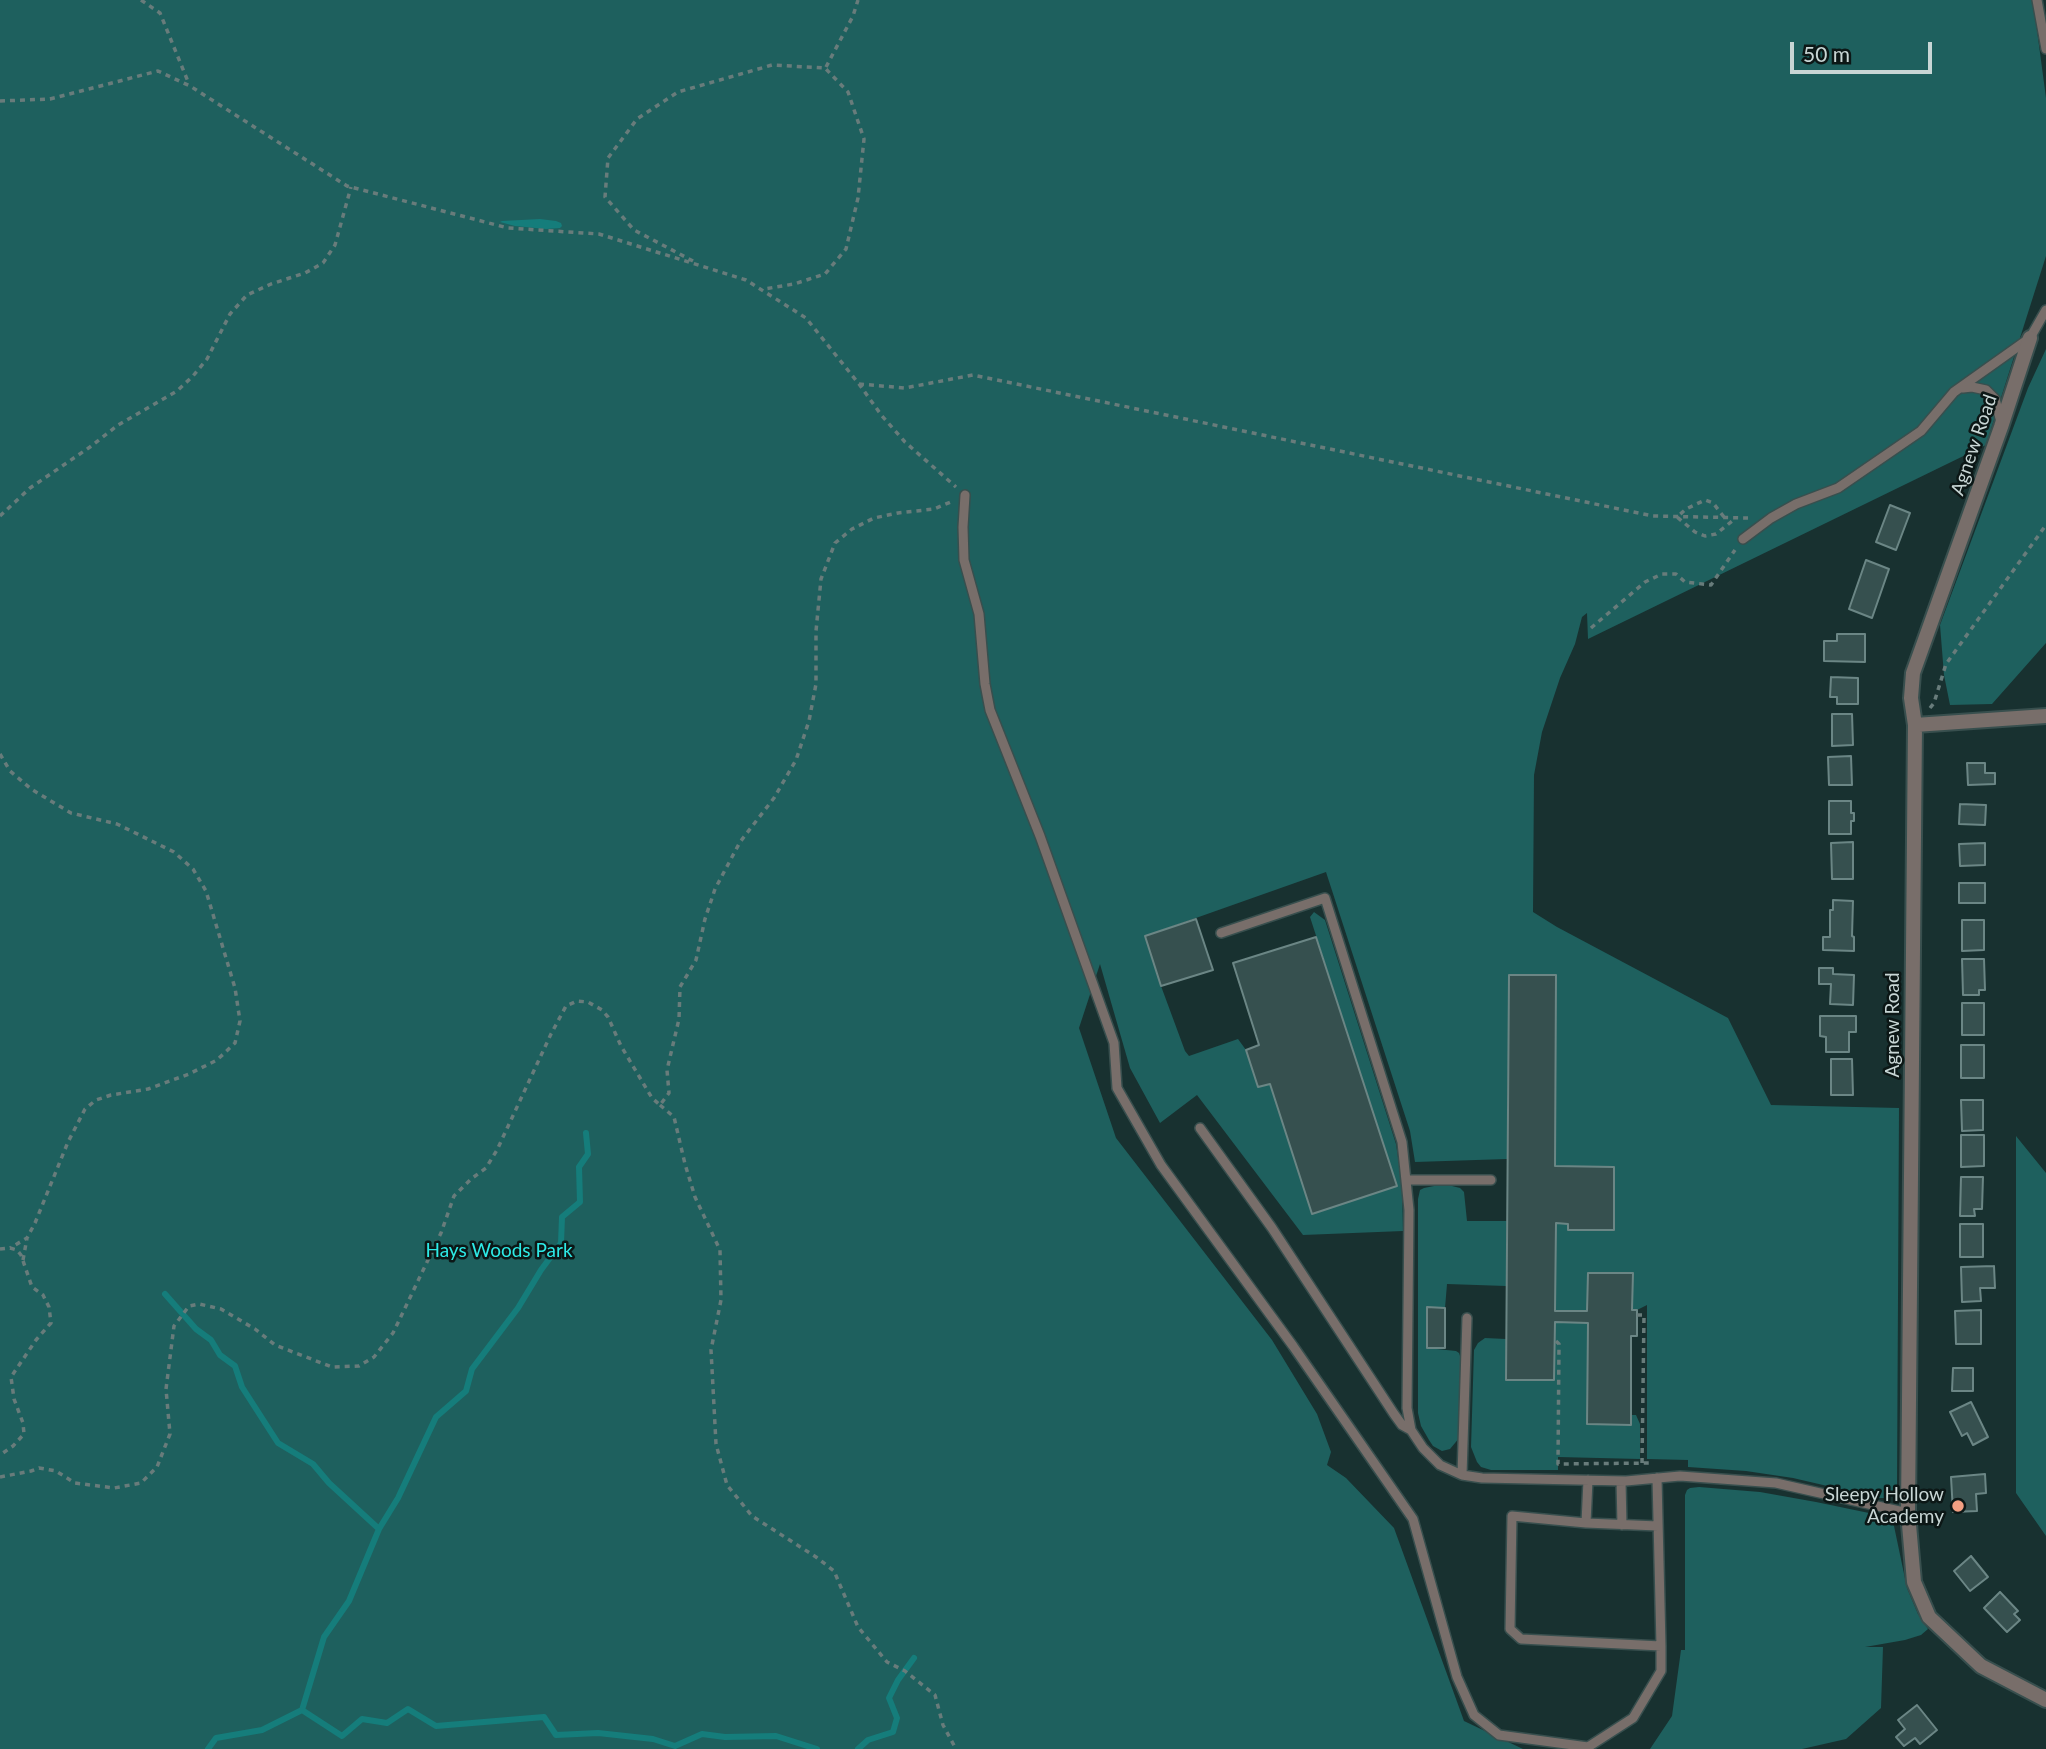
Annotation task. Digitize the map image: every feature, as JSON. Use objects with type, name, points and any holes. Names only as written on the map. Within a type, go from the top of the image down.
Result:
[{"type":"street","name":"Agnew Road","points":[[2030,338],[1913,673],[1911,698],[1915,725],[1908,1513],[1914,1582],[1929,1617],[1981,1666],[2046,1700]]},
{"type":"street","points":[[1915,725],[2046,716]]},
{"type":"lane","points":[[2036,0],[2046,49]]},
{"type":"lane","name":"Agnew Road","points":[[2030,338],[2046,310]]},
{"type":"lane","points":[[1743,539],[1796,504],[1838,488],[1921,431],[1954,392],[2030,338]]},
{"type":"lane","points":[[1954,392],[1972,387],[1986,390],[1995,399],[2001,427]]},
{"type":"lane","points":[[965,495],[964,560],[979,614],[990,710],[1040,836],[1114,1043],[1117,1088],[1160,1165],[1293,1346],[1413,1519],[1457,1677],[1474,1715],[1499,1735],[1588,1747],[1633,1718],[1661,1671],[1657,1478]]},
{"type":"lane","points":[[1221,933],[1325,898],[1402,1142],[1409,1210],[1407,1408],[1412,1430],[1423,1448],[1440,1465],[1462,1475],[1482,1478],[1620,1481],[1680,1476],[1776,1483],[1908,1513]]},
{"type":"lane","points":[[1200,1128],[1272,1228],[1394,1414],[1402,1425],[1412,1430]]},
{"type":"lane","points":[[1406,1180],[1491,1180]]},
{"type":"lane","points":[[1462,1475],[1467,1318]]},
{"type":"lane","points":[[1586,1523],[1588,1480]]},
{"type":"lane","points":[[1620,1481],[1622,1525]]},
{"type":"lane","points":[[1658,1526],[1513,1516],[1510,1629],[1521,1639],[1661,1646]]},
{"type":"path","points":[[141,0],[160,13],[190,86]]},
{"type":"path","points":[[825,68],[853,16],[858,0]]},
{"type":"path","points":[[703,267],[634,230],[605,197],[608,158],[637,119],[678,92],[772,65],[825,68],[848,92],[864,139],[858,198],[846,249],[825,274],[762,290]]},
{"type":"path","points":[[0,101],[50,99],[158,71],[190,86],[351,187],[508,228],[599,234],[746,279],[806,318],[905,442],[965,495],[934,509],[874,518],[852,529],[835,543],[821,579],[816,631],[816,684],[809,721],[796,760],[774,798],[740,842],[715,889],[695,960],[680,987],[679,1019],[667,1070],[669,1093],[660,1105]]},
{"type":"path","points":[[0,516],[30,488],[118,425],[177,391],[207,359],[230,314],[247,295],[305,273],[323,263],[335,245],[351,187]]},
{"type":"path","points":[[859,384],[905,388],[973,376],[1653,516],[1771,519]]},
{"type":"path","points":[[1677,517],[1686,509],[1705,500],[1713,503],[1724,517]]},
{"type":"path","points":[[1677,517],[1695,532],[1705,536],[1716,534],[1736,517]]},
{"type":"path","points":[[1915,725],[1934,703],[1946,664],[2046,525]]},
{"type":"path","points":[[1591,628],[1645,582],[1662,574],[1676,574],[1685,582],[1711,585],[1743,539]]},
{"type":"path","points":[[0,754],[10,771],[31,789],[71,813],[117,824],[174,852],[193,869],[206,891],[235,988],[240,1021],[235,1043],[217,1060],[148,1089],[96,1100],[85,1109],[27,1238],[23,1261]]},
{"type":"path","points":[[0,1477],[39,1468],[56,1471],[75,1483],[114,1488],[141,1483],[157,1466],[170,1434],[166,1389],[174,1326],[189,1307],[199,1304],[221,1309],[255,1329],[275,1345],[332,1367],[359,1366],[374,1357],[393,1334],[441,1233],[454,1196],[486,1168],[497,1150],[566,1006],[577,1001],[588,1002],[608,1017],[621,1046],[652,1098],[674,1117],[695,1197],[720,1250],[721,1300],[711,1350],[716,1444],[727,1485],[752,1516],[834,1571],[858,1627],[879,1654],[935,1695],[943,1725],[956,1749]]},
{"type":"path","points":[[10,1248],[27,1238]]},
{"type":"path","points":[[0,1249],[17,1250],[32,1287],[43,1295],[49,1307],[51,1323],[10,1377],[24,1434],[0,1455]]},
{"type":"path","points":[[1637,1315],[1644,1315],[1643,1463],[1640,1480]]},
{"type":"path","points":[[1556,1342],[1559,1344],[1558,1464],[1654,1463]]},
{"type":"green space","name":"Hays Woods Park","points":[[0,0],[2033,0],[2046,98],[2046,256],[1986,445],[1588,639],[1587,613],[1582,617],[1575,644],[1560,678],[1542,732],[1534,775],[1533,912],[1728,1018],[1771,1105],[1899,1108],[1897,1488],[1894,1494],[1879,1498],[1793,1478],[1688,1467],[1688,1460],[1647,1459],[1647,1305],[1632,1310],[1632,1273],[1588,1273],[1587,1311],[1555,1311],[1556,1223],[1568,1224],[1568,1230],[1613,1230],[1614,1167],[1555,1166],[1556,975],[1509,975],[1507,1159],[1415,1162],[1410,1131],[1326,872],[1145,936],[1161,986],[1189,1056],[1238,1039],[1246,1050],[1258,1087],[1270,1084],[1312,1214],[1397,1186],[1310,917],[1314,912],[1325,920],[1396,1144],[1402,1183],[1403,1231],[1303,1235],[1197,1095],[1160,1123],[1130,1068],[1100,964],[1079,1028],[1116,1138],[1272,1340],[1317,1414],[1331,1452],[1327,1465],[1346,1478],[1394,1528],[1464,1721],[1523,1749],[0,1749]]},
{"type":"green space","points":[[2046,349],[2046,643],[1992,704],[1950,705],[1944,675],[1940,625],[2028,388]]},
{"type":"green space","points":[[2016,1136],[2046,1173],[2046,1536],[2016,1493]]},
{"type":"green space","points":[[1444,1184],[1460,1188],[1464,1192],[1467,1221],[1507,1221],[1506,1286],[1447,1284],[1445,1308],[1427,1308],[1427,1348],[1456,1351],[1462,1362],[1460,1437],[1450,1449],[1442,1451],[1429,1440],[1421,1426],[1418,1413],[1418,1199],[1420,1190]]},
{"type":"green space","points":[[1555,1322],[1588,1323],[1587,1424],[1631,1425],[1631,1415],[1636,1415],[1640,1424],[1640,1459],[1558,1457],[1558,1470],[1491,1470],[1481,1467],[1471,1447],[1474,1350],[1485,1338],[1506,1339],[1506,1380],[1554,1380]]},
{"type":"green space","points":[[1690,1488],[1760,1492],[1816,1502],[1869,1513],[1886,1519],[1894,1526],[1907,1588],[1928,1629],[1921,1635],[1905,1640],[1865,1647],[1883,1647],[1881,1708],[1846,1739],[1802,1749],[1650,1749],[1672,1716],[1681,1650],[1685,1650],[1685,1495]]},
{"type":"shaded area","points":[[502,221],[556,221],[562,226],[546,229],[500,222]]},
{"type":"building","points":[[1890,505],[1910,513],[1896,550],[1876,542]]},
{"type":"building","points":[[1866,560],[1889,569],[1872,618],[1849,609]]},
{"type":"building","points":[[1837,634],[1865,634],[1865,662],[1824,661],[1824,641],[1837,641]]},
{"type":"building","points":[[1831,677],[1858,678],[1858,704],[1837,704],[1837,697],[1830,697]]},
{"type":"building","points":[[1832,714],[1852,714],[1853,745],[1832,746]]},
{"type":"building","points":[[1851,756],[1852,785],[1829,785],[1828,757]]},
{"type":"building","points":[[1967,763],[1985,763],[1985,773],[1995,773],[1995,784],[1968,785]]},
{"type":"building","points":[[1829,801],[1851,801],[1854,821],[1851,821],[1851,834],[1829,834]]},
{"type":"building","points":[[1960,804],[1986,805],[1985,825],[1959,824]]},
{"type":"building","points":[[1853,842],[1853,879],[1832,879],[1831,843]]},
{"type":"building","points":[[1985,843],[1985,865],[1960,866],[1959,844]]},
{"type":"building","points":[[1959,883],[1985,883],[1985,903],[1959,903]]},
{"type":"building","points":[[1833,900],[1853,901],[1854,951],[1823,950],[1823,937],[1830,937],[1830,910],[1833,910]]},
{"type":"building","points":[[1196,919],[1213,970],[1161,986],[1145,936]]},
{"type":"building","points":[[1962,920],[1984,920],[1984,950],[1962,951]]},
{"type":"building","points":[[1316,937],[1397,1186],[1312,1214],[1270,1084],[1258,1087],[1246,1050],[1259,1045],[1233,963]]},
{"type":"building","points":[[1962,959],[1984,959],[1985,990],[1979,990],[1979,995],[1963,995]]},
{"type":"building","points":[[1819,968],[1833,968],[1833,974],[1854,975],[1853,1005],[1830,1004],[1831,984],[1819,984]]},
{"type":"building","points":[[1509,975],[1556,975],[1555,1166],[1614,1167],[1614,1230],[1568,1230],[1568,1224],[1556,1223],[1555,1311],[1587,1311],[1588,1273],[1633,1273],[1632,1310],[1637,1310],[1637,1336],[1631,1336],[1631,1425],[1587,1424],[1588,1323],[1555,1322],[1554,1380],[1506,1380]]},
{"type":"building","points":[[1962,1003],[1984,1003],[1984,1035],[1962,1035]]},
{"type":"building","points":[[1820,1016],[1856,1016],[1856,1032],[1849,1032],[1849,1052],[1826,1052],[1826,1037],[1820,1036]]},
{"type":"building","points":[[1961,1045],[1984,1045],[1984,1078],[1961,1078]]},
{"type":"building","points":[[1831,1059],[1852,1059],[1853,1095],[1831,1095]]},
{"type":"building","points":[[1961,1100],[1983,1100],[1983,1130],[1962,1131]]},
{"type":"building","points":[[1961,1135],[1984,1135],[1984,1166],[1961,1167]]},
{"type":"building","points":[[1961,1177],[1983,1177],[1982,1209],[1974,1209],[1975,1216],[1960,1216]]},
{"type":"building","points":[[1960,1224],[1983,1224],[1983,1257],[1960,1257]]},
{"type":"building","points":[[1994,1266],[1995,1288],[1980,1288],[1981,1301],[1962,1302],[1961,1267]]},
{"type":"building","points":[[1427,1307],[1445,1308],[1445,1348],[1427,1348]]},
{"type":"building","points":[[1981,1310],[1981,1344],[1956,1344],[1955,1311]]},
{"type":"building","points":[[1953,1368],[1973,1368],[1973,1391],[1952,1391]]},
{"type":"building","points":[[1971,1402],[1988,1437],[1973,1445],[1967,1433],[1962,1436],[1950,1412]]},
{"type":"building","points":[[1985,1474],[1986,1493],[1976,1494],[1977,1511],[1953,1512],[1951,1477]]},
{"type":"building","points":[[1971,1556],[1988,1577],[1970,1591],[1954,1571]]},
{"type":"building","points":[[2000,1592],[2018,1611],[2014,1614],[2020,1620],[2007,1632],[1984,1608]]},
{"type":"building","points":[[1917,1705],[1937,1730],[1920,1744],[1915,1738],[1904,1746],[1896,1737],[1905,1729],[1898,1720]]},
{"type":"waterway","points":[[208,1749],[216,1738],[262,1730],[302,1710],[324,1637],[349,1601],[379,1529],[398,1498],[436,1417],[466,1391],[472,1369],[518,1308],[561,1243],[562,1217],[580,1202],[579,1167],[588,1154],[586,1133]]},
{"type":"waterway","points":[[165,1294],[196,1329],[211,1340],[220,1355],[235,1366],[242,1387],[278,1443],[313,1464],[329,1483],[379,1529]]},
{"type":"waterway","points":[[858,1749],[868,1740],[893,1732],[897,1718],[889,1698],[914,1658]]},
{"type":"waterway","points":[[302,1710],[342,1736],[362,1719],[387,1723],[408,1709],[436,1726],[544,1717],[556,1735],[598,1733],[653,1739],[675,1746],[702,1734],[725,1737],[776,1736],[817,1749]]},
{"type":"place","name":"Sleepy Hollow Academy","points":[[1958,1506]]}]
